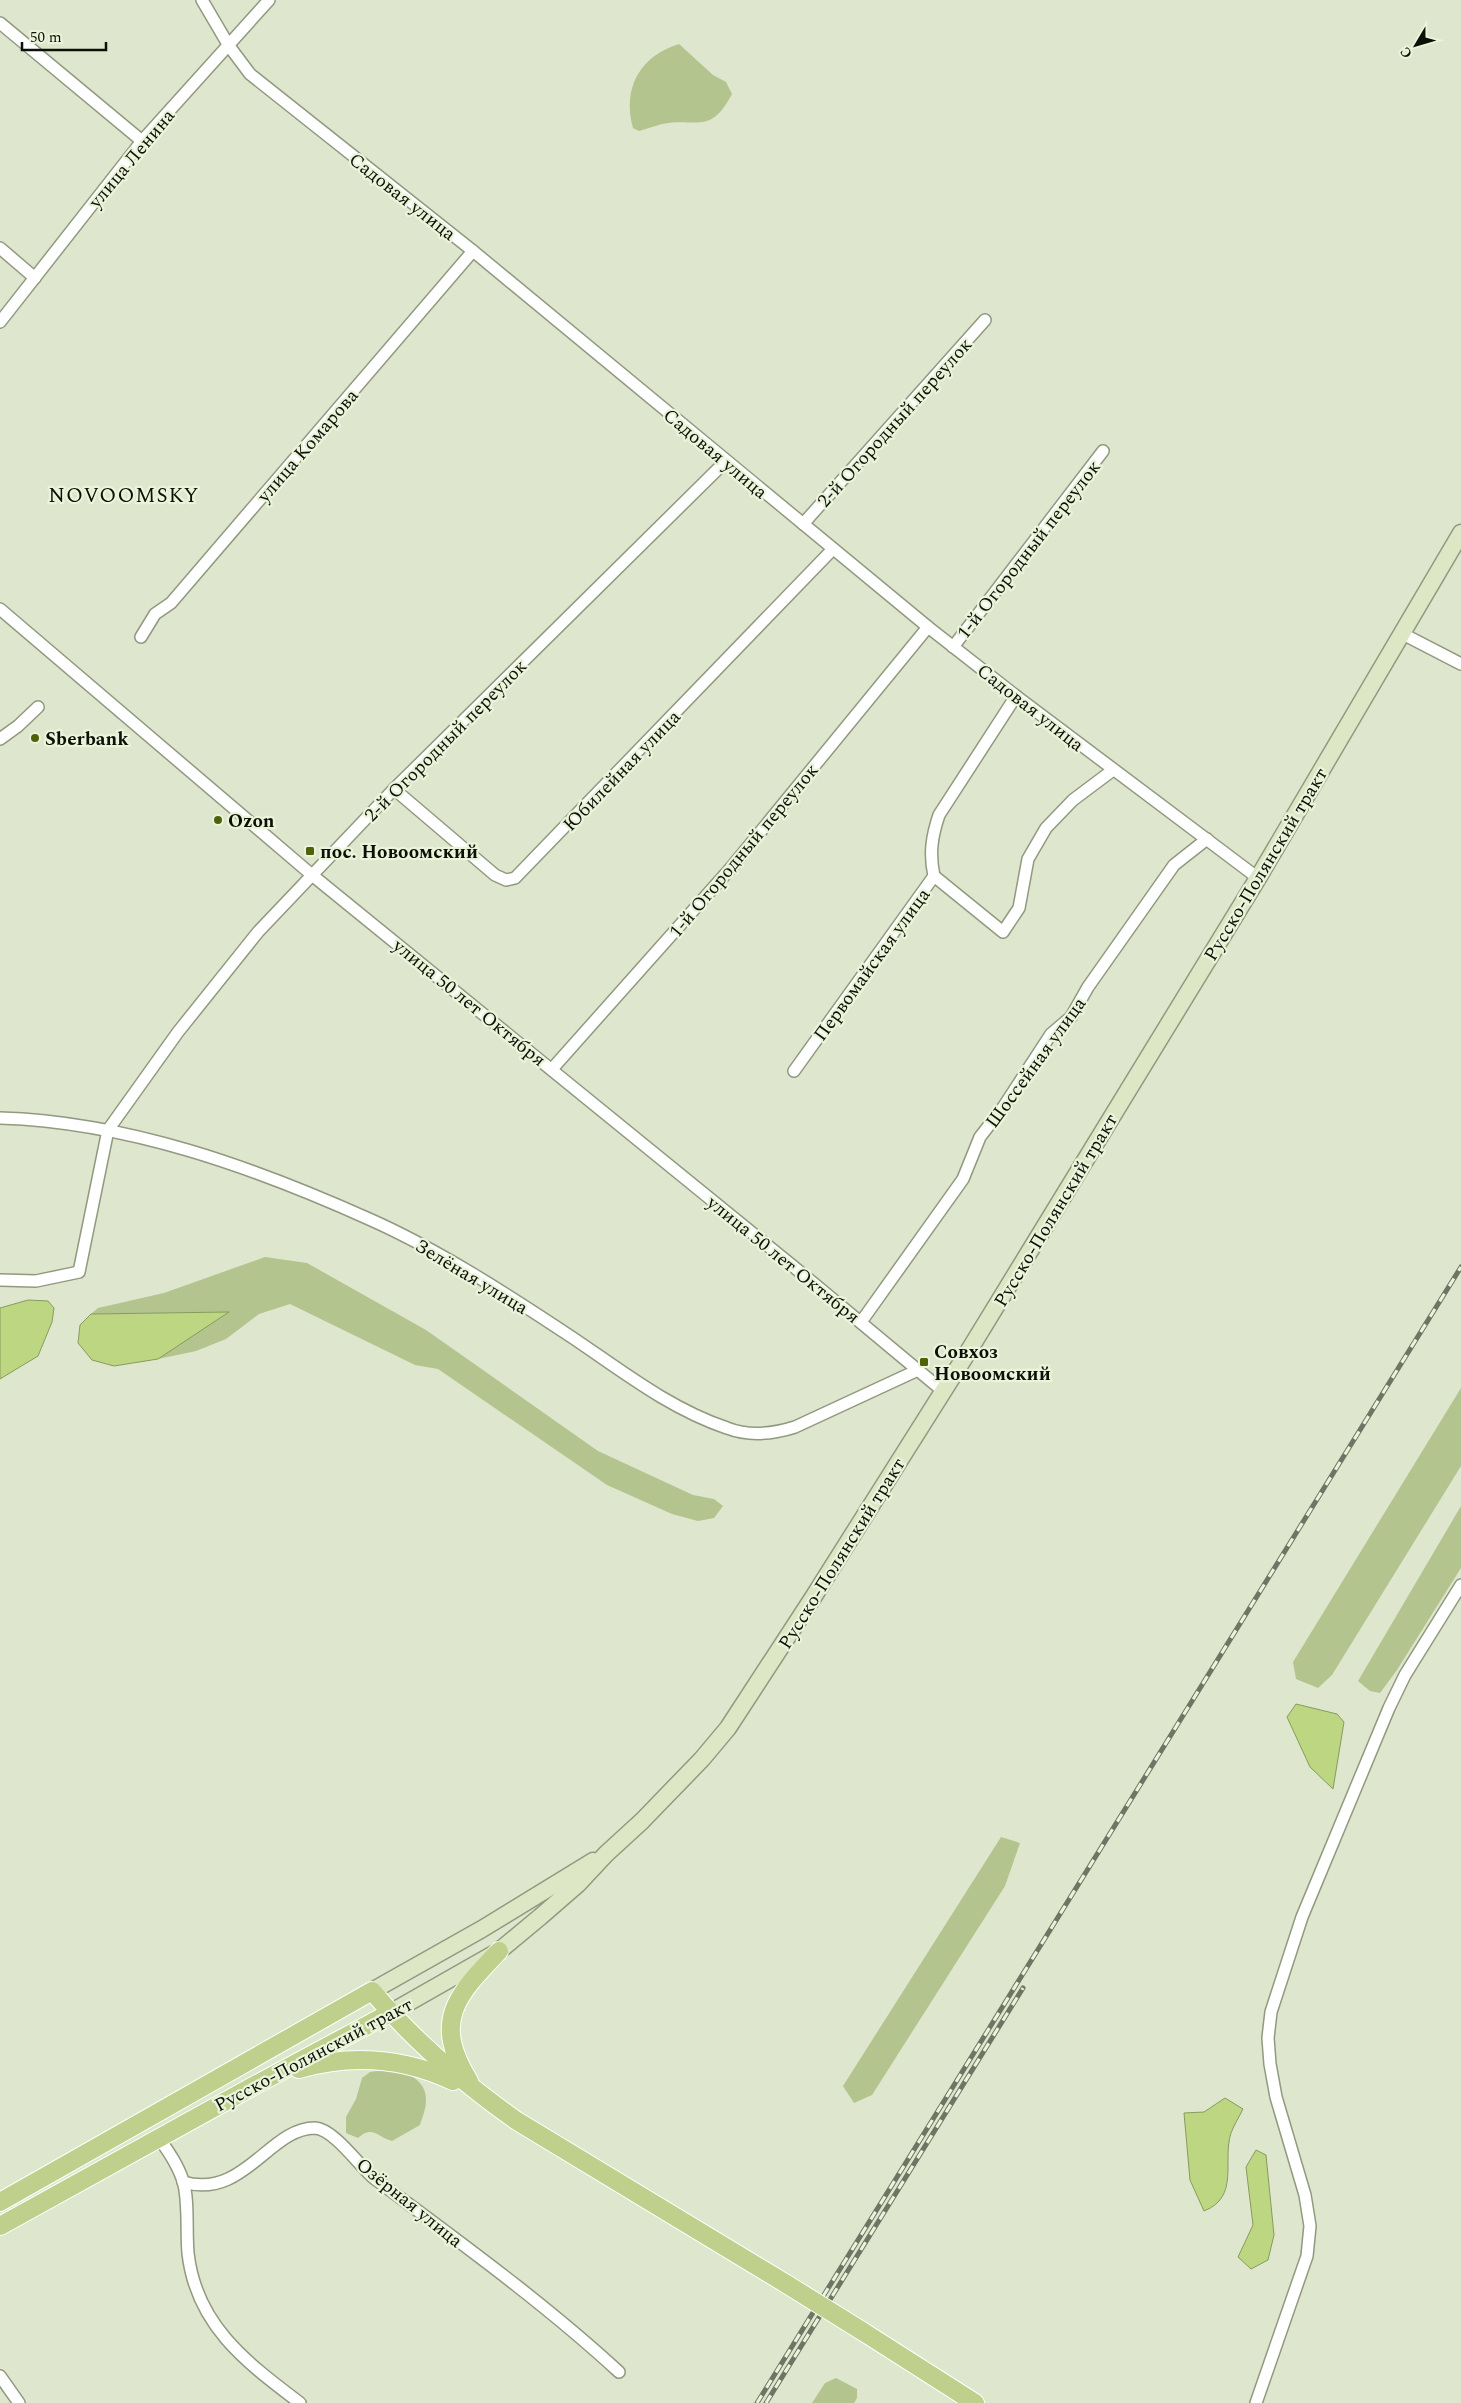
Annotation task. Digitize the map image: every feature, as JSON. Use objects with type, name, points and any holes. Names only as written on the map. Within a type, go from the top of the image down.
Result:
[{"type":"main road","name":"Русско-Полянский тракт","points":[[0,2226],[390,2013],[499,1951],[578,1884],[606,1854],[681,1782],[728,1728],[794,1629],[943,1392],[1258,878],[1461,533]]},
{"type":"main road","name":"Русско-Полянский тракт","points":[[0,2202],[482,1929],[571,1873],[606,1854]]},
{"type":"main road","points":[[476,2092],[457,2059],[452,2040],[451,2018],[456,2002],[468,1983],[499,1951]]},
{"type":"main road","points":[[372,1991],[390,2013],[438,2061],[476,2092],[517,2121],[788,2285],[976,2403]]},
{"type":"main road","points":[[257,2084],[327,2062],[374,2060],[397,2062],[435,2072],[476,2092]]},
{"type":"street","name":"Садовая улица","points":[[202,0],[229,46],[250,74],[473,251],[928,627],[1113,770],[1258,878]]},
{"type":"street","name":"улица Ленина","points":[[0,322],[142,141],[269,0]]},
{"type":"street","points":[[0,23],[142,141]]},
{"type":"street","points":[[0,248],[35,278]]},
{"type":"street","name":"улица Комарова","points":[[141,637],[155,614],[171,602],[473,251]]},
{"type":"street","name":"2-й Огородный переулок","points":[[803,524],[984,320]]},
{"type":"street","name":"1-й Огородный переулок","points":[[953,646],[1104,452]]},
{"type":"street","name":"2-й Огородный переулок","points":[[108,1130],[162,1054],[258,932],[394,789],[726,461]]},
{"type":"street","name":"Юбилейная улица","points":[[394,789],[495,875],[506,880],[515,878],[833,549]]},
{"type":"street","name":"улица 50 лет Октября","points":[[0,609],[312,875],[861,1322],[943,1392]]},
{"type":"street","name":"1-й Огородный переулок","points":[[552,1069],[730,870],[928,627]]},
{"type":"street","points":[[1401,634],[1461,664]]},
{"type":"street","name":"Первомайская улица","points":[[794,1071],[934,876],[931,860],[932,836],[939,814],[1016,696]]},
{"type":"street","points":[[0,739],[18,726],[38,707]]},
{"type":"street","points":[[934,876],[1003,932],[1019,908],[1028,859],[1046,828],[1074,800],[1113,770]]},
{"type":"street","name":"Шоссейная улица","points":[[861,1322],[963,1178],[980,1137],[1004,1106],[1051,1034],[1071,1017],[1088,987],[1174,865],[1207,839]]},
{"type":"street","name":"Зелёная улица","points":[[0,1118],[37,1119],[108,1130],[213,1158],[370,1219],[468,1273],[570,1336],[660,1397],[728,1429],[751,1433],[774,1433],[795,1427],[918,1370]]},
{"type":"street","points":[[0,1280],[36,1281],[79,1272],[108,1130]]},
{"type":"street","points":[[1256,2403],[1307,2256],[1310,2226],[1305,2195],[1276,2097],[1270,2064],[1268,2038],[1271,2012],[1302,1917],[1389,1708],[1405,1675],[1461,1585]]},
{"type":"street","name":"Озёрная улица","points":[[184,2182],[205,2186],[216,2183],[255,2163],[289,2136],[304,2129],[318,2128],[332,2136],[370,2174],[568,2325],[619,2372]]},
{"type":"street","points":[[159,2138],[172,2157],[184,2182],[188,2254],[194,2282],[202,2304],[225,2340],[300,2403]]},
{"type":"street","points":[[0,2376],[19,2403]]},
{"type":"shaded area","points":[[679,44],[713,75],[726,82],[732,94],[717,115],[709,120],[702,122],[674,122],[639,131],[633,128],[630,100],[632,87],[637,76],[644,65],[654,57],[665,49]]},
{"type":"shaded area","points":[[265,1257],[307,1263],[426,1330],[598,1451],[693,1495],[714,1499],[723,1506],[714,1518],[698,1521],[672,1514],[607,1485],[438,1369],[415,1365],[290,1304],[259,1314],[226,1339],[196,1351],[158,1359],[228,1312],[91,1314],[98,1308],[164,1293]]},
{"type":"shaded area","points":[[28,1300],[48,1301],[54,1308],[52,1322],[38,1356],[0,1379],[0,1308]]},
{"type":"shaded area","points":[[229,1312],[158,1359],[114,1366],[92,1360],[78,1343],[80,1325],[91,1314]]},
{"type":"shaded area","points":[[1461,1388],[1461,1466],[1332,1675],[1318,1688],[1296,1679],[1293,1662]]},
{"type":"shaded area","points":[[1461,1506],[1461,1568],[1397,1670],[1380,1693],[1370,1691],[1358,1681]]},
{"type":"shaded area","points":[[1296,1704],[1337,1714],[1344,1722],[1333,1789],[1310,1767],[1287,1717]]},
{"type":"shaded area","points":[[1001,1837],[1020,1843],[1005,1886],[872,2095],[854,2103],[843,2086]]},
{"type":"shaded area","points":[[390,2069],[403,2072],[420,2082],[425,2094],[426,2104],[420,2125],[392,2141],[371,2132],[363,2134],[358,2138],[346,2133],[346,2117],[356,2099],[362,2078],[370,2072]]},
{"type":"shaded area","points":[[1225,2098],[1243,2109],[1231,2133],[1226,2188],[1222,2197],[1215,2205],[1204,2211],[1190,2180],[1184,2113],[1204,2112]]},
{"type":"shaded area","points":[[1256,2150],[1266,2155],[1274,2235],[1268,2260],[1251,2269],[1238,2257],[1253,2225],[1246,2167]]},
{"type":"shaded area","points":[[836,2378],[857,2389],[857,2398],[854,2403],[812,2403],[825,2383]]},
{"type":"railway","points":[[757,2403],[1461,1267]]},
{"type":"railway","points":[[766,2403],[1023,1988]]},
{"type":"place","name":"Sberbank","points":[[35,738]]},
{"type":"place","name":"Ozon","points":[[218,820]]},
{"type":"place","name":"пос. Новоомский","points":[[310,851]]},
{"type":"place","name":"Совхоз Новоомский","points":[[924,1362]]},
{"type":"district","name":"NOVOOMSKY","points":[[124,495]]}]
